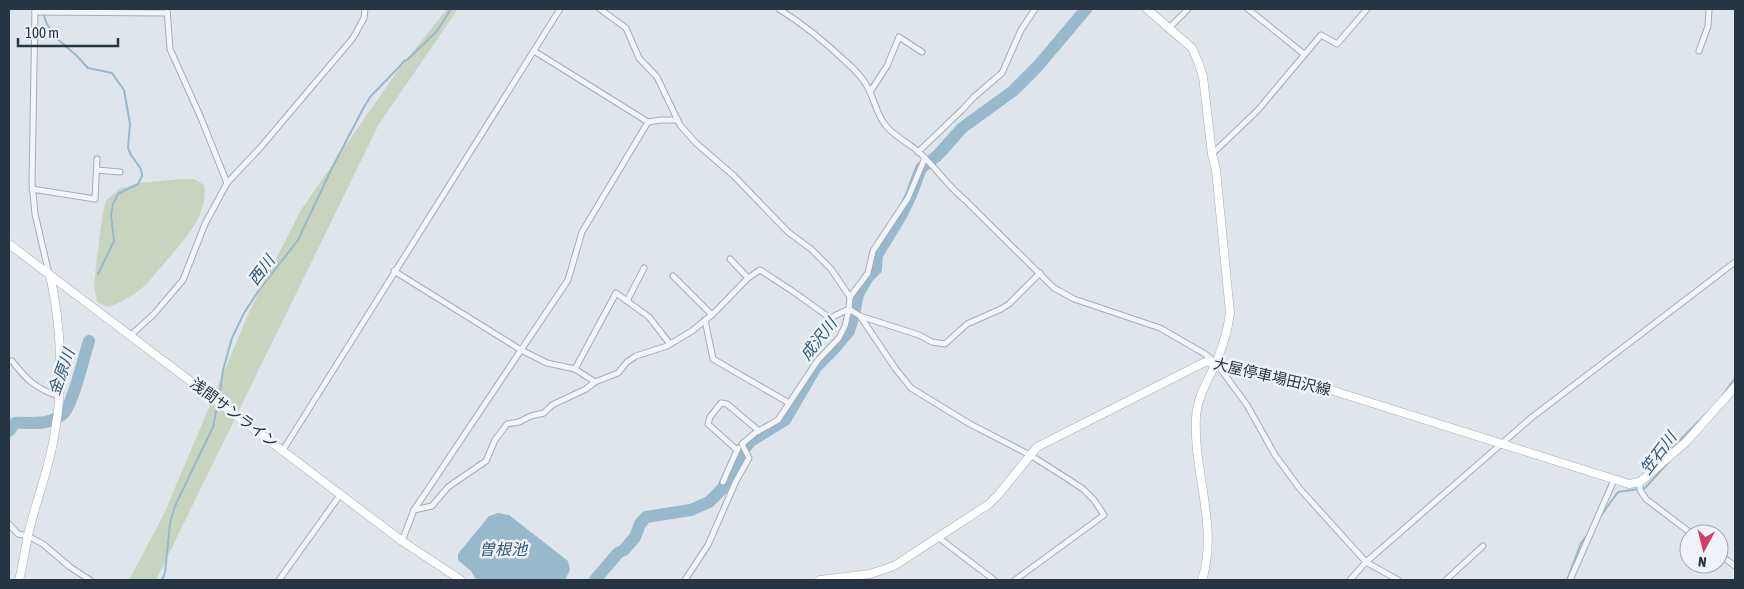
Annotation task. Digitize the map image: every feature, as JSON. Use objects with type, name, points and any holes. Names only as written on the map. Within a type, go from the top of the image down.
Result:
[{"type":"main road","points":[[1146,9],[1192,48],[1199,64],[1203,77],[1212,154],[1216,170],[1230,313],[1225,337],[1216,363],[1203,387],[1196,416],[1196,442],[1209,548],[1202,580]]},
{"type":"main road","name":"浅間サンライン","points":[[9,244],[340,495],[402,541],[461,580]]},
{"type":"main road","points":[[19,580],[28,536],[52,450],[56,423],[59,337],[54,292],[50,275]]},
{"type":"main road","name":"大屋停車場田沢線","points":[[820,580],[870,574],[894,566],[940,538],[989,504],[1037,448],[1205,362],[1315,385],[1614,480],[1629,484],[1640,482]]},
{"type":"main road","points":[[1640,482],[1686,442],[1735,387]]},
{"type":"street","points":[[131,335],[154,314],[184,280],[205,224],[227,182],[260,148],[353,38],[364,18],[365,9]]},
{"type":"street","points":[[283,450],[394,270],[560,9]]},
{"type":"street","points":[[600,9],[626,28],[639,58],[657,77],[678,120],[696,143],[734,176],[788,232],[811,249],[831,269],[850,297],[851,311],[839,338],[818,360],[778,420],[758,431],[737,450],[723,482]]},
{"type":"street","points":[[779,9],[796,18],[825,41],[857,73],[870,92],[880,118],[887,128],[926,159],[952,189],[1054,288],[1074,299],[1160,328],[1205,354],[1216,363],[1247,405],[1275,455],[1300,489],[1366,562],[1398,580]]},
{"type":"street","points":[[918,152],[974,96],[1002,73],[1021,30],[1035,9]]},
{"type":"street","points":[[1168,29],[1188,9]]},
{"type":"street","points":[[1248,9],[1304,54]]},
{"type":"street","points":[[1212,154],[1258,110],[1321,35],[1337,44],[1367,9]]},
{"type":"street","points":[[1699,51],[1708,26],[1710,9]]},
{"type":"street","points":[[50,275],[35,214],[32,189],[35,11],[167,11],[170,49],[227,182]]},
{"type":"street","points":[[870,92],[887,66],[900,37],[922,52]]},
{"type":"street","points":[[534,52],[648,122],[678,120]]},
{"type":"street","points":[[402,541],[414,510],[568,280],[582,232],[648,122]]},
{"type":"street","points":[[32,189],[95,199],[97,159]]},
{"type":"street","points":[[850,297],[868,273],[873,250],[908,198],[926,159]]},
{"type":"street","points":[[97,170],[120,172]]},
{"type":"street","points":[[730,259],[748,278]]},
{"type":"street","points":[[1350,580],[1366,562],[1531,418],[1735,262]]},
{"type":"street","points":[[627,301],[644,268]]},
{"type":"street","points":[[394,270],[522,350],[547,363],[574,369],[595,382]]},
{"type":"street","points":[[414,510],[432,506],[448,487],[486,461],[495,440],[507,424],[519,422],[531,416],[544,413],[552,405],[595,382],[618,373],[627,362],[636,356],[670,344],[692,331],[712,315],[748,278],[760,270],[830,318],[851,311],[860,316],[919,335],[932,342],[945,344],[967,324],[1001,310],[1040,273]]},
{"type":"street","points":[[673,276],[712,315]]},
{"type":"street","points":[[574,369],[616,294],[649,317],[670,344]]},
{"type":"street","points":[[860,316],[911,388],[940,407],[1030,455],[1083,489],[1094,500],[1104,515],[1015,580]]},
{"type":"street","points":[[705,320],[713,359],[789,403]]},
{"type":"street","points":[[12,361],[24,377],[41,391],[58,396]]},
{"type":"street","points":[[737,450],[708,424],[710,417],[721,403],[727,404],[758,431]]},
{"type":"street","points":[[685,580],[708,545],[736,481],[749,458],[743,445]]},
{"type":"street","points":[[1570,580],[1614,480]]},
{"type":"street","points":[[1640,482],[1640,490],[1646,499],[1679,524]]},
{"type":"street","points":[[278,580],[340,495]]},
{"type":"street","points":[[9,524],[18,534],[28,536],[43,544],[70,567],[90,580]]},
{"type":"street","points":[[940,538],[994,580]]},
{"type":"street","points":[[1446,580],[1484,546]]},
{"type":"green space","points":[[447,9],[458,9],[379,124],[156,580],[129,580],[164,514],[250,310],[301,210],[396,73]]},
{"type":"green space","points":[[194,179],[204,185],[202,208],[192,229],[141,289],[125,300],[107,307],[97,302],[94,283],[102,217],[106,201],[119,189],[139,183]]},
{"type":"water","name":"曽根池","points":[[498,513],[509,515],[568,561],[570,570],[565,580],[479,580],[475,578],[471,571],[458,560],[458,554],[489,516]]},
{"type":"waterway","name":"金原川","points":[[42,9],[53,35],[88,68],[112,73],[124,90],[130,124],[128,148],[141,169],[142,176],[138,184],[118,194],[113,204],[111,215],[114,241],[98,274]]},
{"type":"waterway","name":"西川","points":[[219,399],[223,370],[232,338],[244,313],[259,290],[298,240],[332,168],[364,107],[370,97],[404,61],[437,31],[451,9]]},
{"type":"waterway","name":"成沢川","points":[[595,580],[618,553],[624,550],[635,537],[640,524],[646,517],[691,510],[709,502],[722,489],[741,453],[751,441],[785,420],[816,367],[849,331],[858,294],[868,277],[876,269],[877,255],[902,214],[921,168],[937,156],[962,128],[1013,91],[1038,66],[1086,9]]},
{"type":"waterway","name":"金原川","points":[[9,431],[15,423],[45,422],[63,414],[71,401],[89,341]]},
{"type":"waterway","name":"笠石川","points":[[1722,396],[1735,378]]},
{"type":"waterway","name":"西川","points":[[162,580],[165,573],[170,523],[175,506],[213,427],[217,406]]},
{"type":"waterway","name":"笠石川","points":[[1672,451],[1672,448],[1709,411]]},
{"type":"waterway","name":"笠石川","points":[[1600,517],[1618,492],[1645,488],[1669,460]]},
{"type":"waterway","name":"笠石川","points":[[1567,580],[1581,543],[1589,533]]}]
